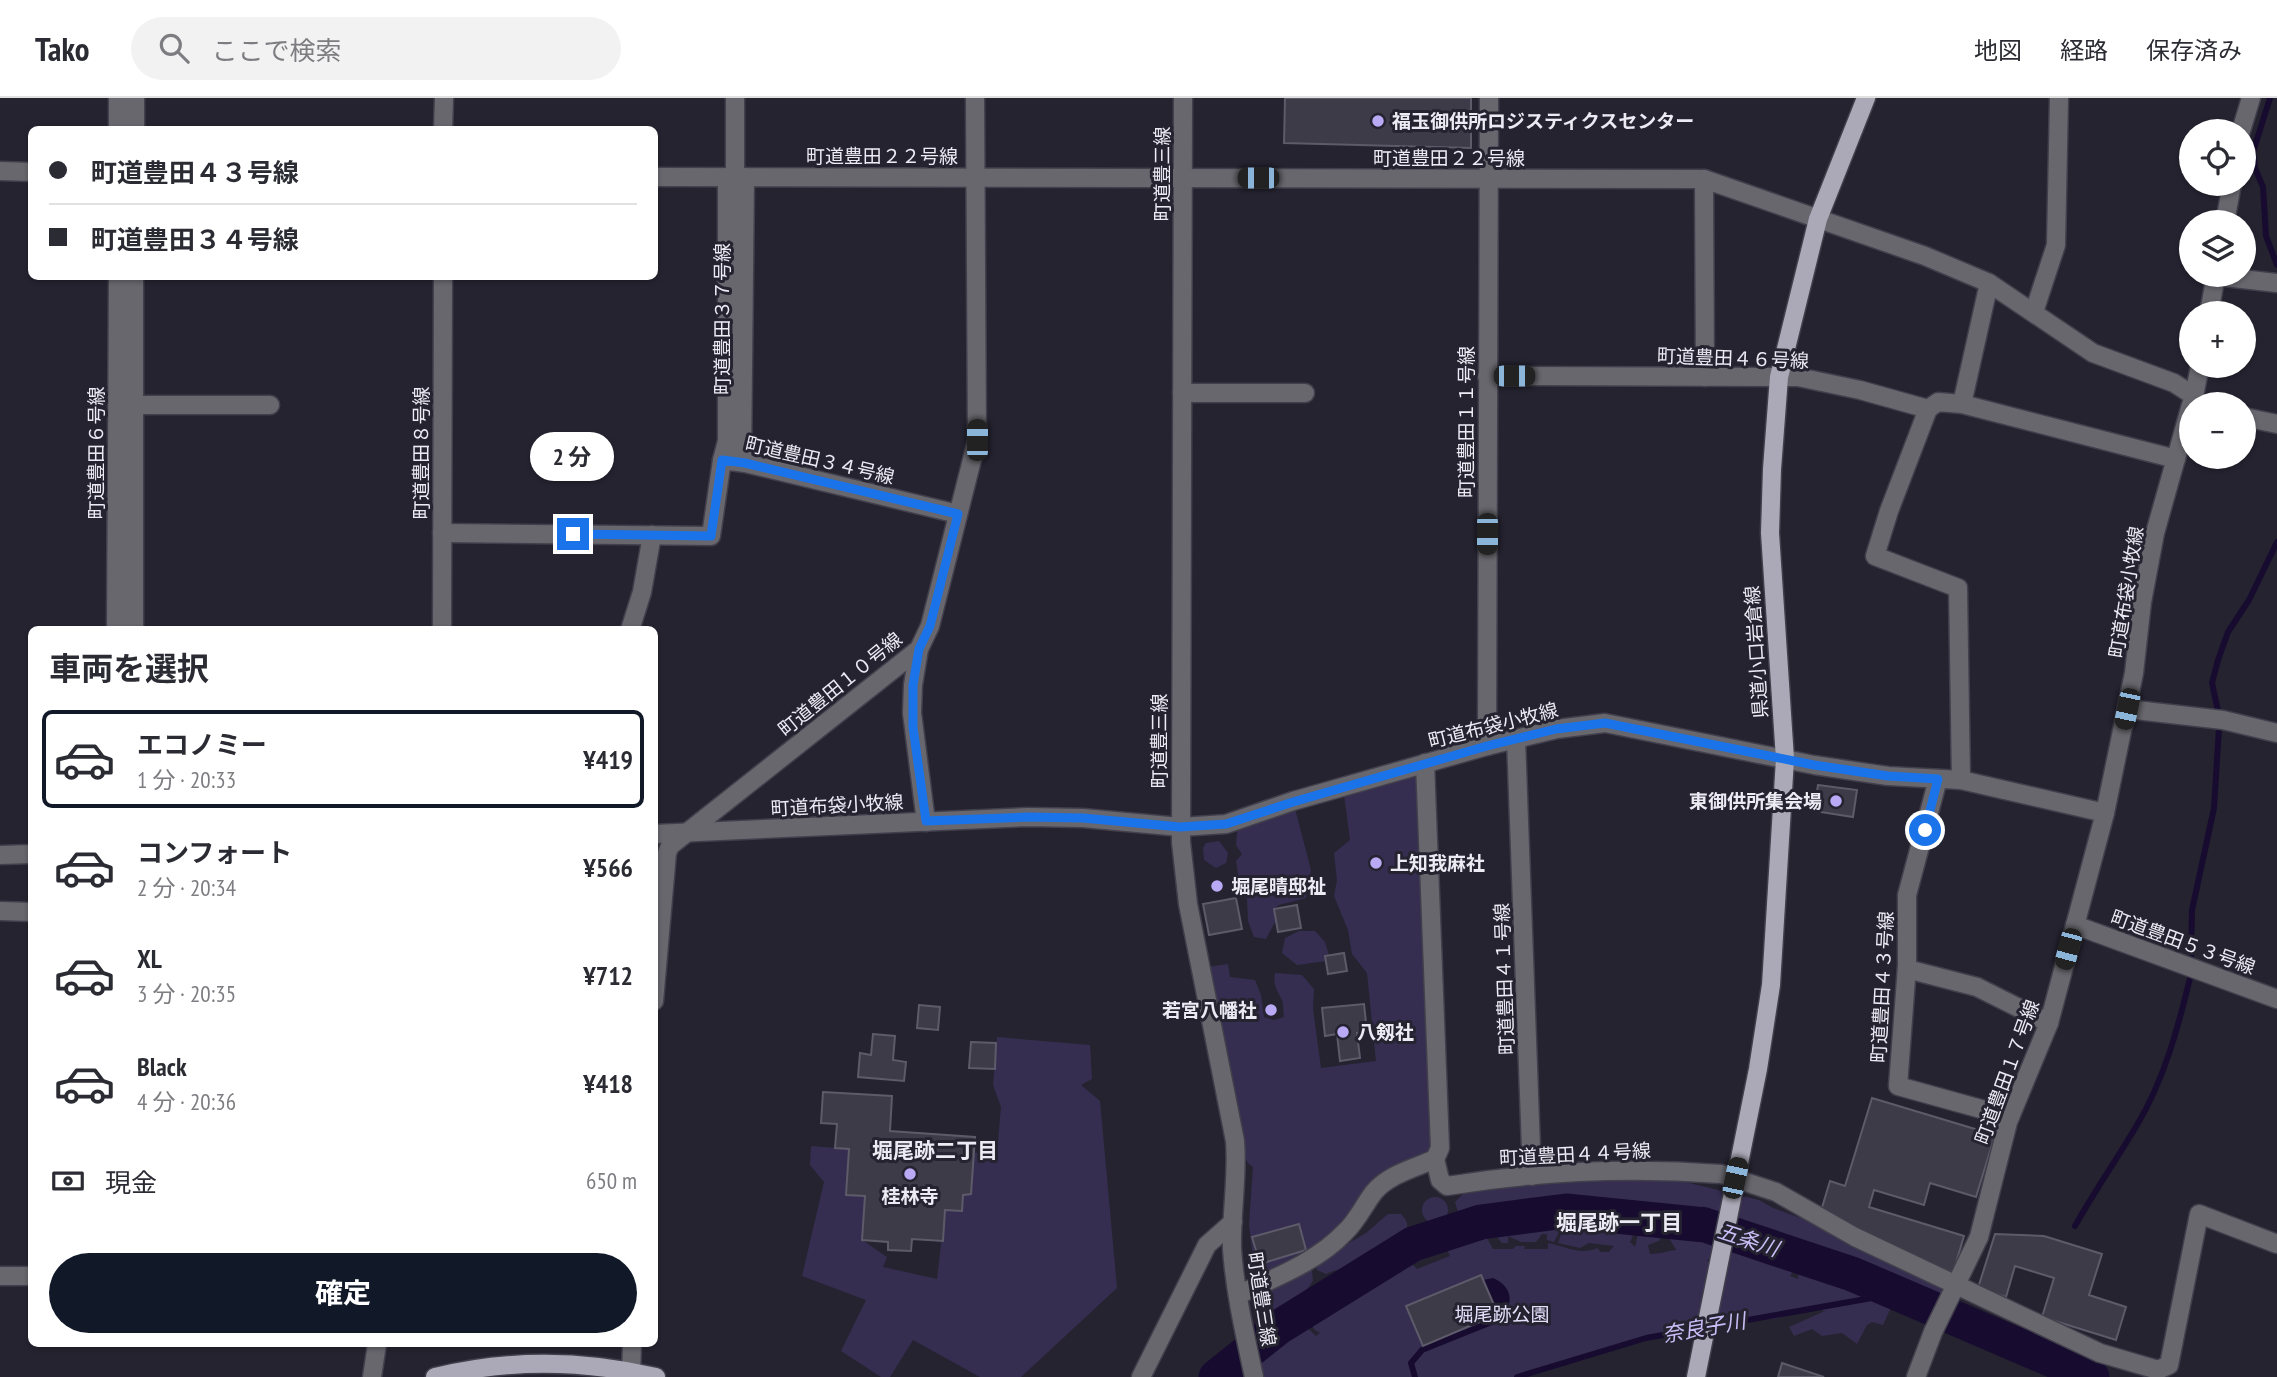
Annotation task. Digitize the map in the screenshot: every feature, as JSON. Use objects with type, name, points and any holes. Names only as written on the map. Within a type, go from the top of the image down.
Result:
[{"type":"main road","name":"県道小口岩倉線","points":[[1696,1377],[1758,1069],[1772,985],[1785,759],[1770,534],[1779,377],[1818,219],[1866,98]]},
{"type":"main road","points":[[435,1377],[475,1369],[529,1364],[592,1366],[656,1377]]},
{"type":"street","points":[[118,98],[118,126]]},
{"type":"street","points":[[135,98],[135,126]]},
{"type":"street","points":[[443,126],[444,98]]},
{"type":"street","points":[[722,460],[727,441],[736,98]]},
{"type":"street","name":"町道豊田１０号線","points":[[658,955],[667,853],[674,841],[919,649],[930,626],[977,440],[975,98]]},
{"type":"street","name":"町道豊三線","points":[[1183,98],[1180,827],[1188,904],[1235,1140],[1234,1269],[1254,1377]]},
{"type":"street","name":"町道豊田１１号線","points":[[1487,746],[1489,98]]},
{"type":"street","points":[[2034,312],[2056,245],[2059,98]]},
{"type":"street","points":[[2245,119],[2251,98]]},
{"type":"street","points":[[0,172],[28,172]]},
{"type":"street","name":"町道豊田２２号線","points":[[658,177],[1704,179],[1925,256],[1989,283],[2093,353],[2174,383],[2184,392]]},
{"type":"street","name":"町道豊田３７号線","points":[[736,177],[742,462]]},
{"type":"street","points":[[1704,179],[1705,377]]},
{"type":"street","name":"町道豊田６号線","points":[[117,626],[118,280]]},
{"type":"street","points":[[134,280],[134,626]]},
{"type":"street","name":"町道豊田８号線","points":[[442,626],[443,280]]},
{"type":"street","points":[[2256,280],[2277,283]]},
{"type":"street","points":[[1962,404],[1989,283]]},
{"type":"street","name":"町道豊田４６号線","points":[[1487,376],[1798,377],[1860,390],[1928,409],[1938,402],[1962,404],[2176,459]]},
{"type":"street","points":[[1182,393],[1304,393]]},
{"type":"street","points":[[134,405],[270,405]]},
{"type":"street","points":[[1928,409],[1875,556],[1958,588],[1961,780]]},
{"type":"street","points":[[2256,420],[2277,424]]},
{"type":"street","name":"町道布袋小牧線","points":[[658,834],[1028,817],[1083,818],[1180,827],[1226,824],[1487,746],[1556,729],[1605,723],[1785,759],[1888,776],[1961,780],[2105,813],[2134,673],[2142,602],[2155,533],[2179,450]]},
{"type":"street","name":"町道豊田３４号線","points":[[442,533],[711,536],[722,460],[742,462],[958,514]]},
{"type":"street","points":[[631,626],[642,592],[652,535]]},
{"type":"street","points":[[919,649],[912,713],[926,821]]},
{"type":"street","points":[[2127,709],[2276,729]]},
{"type":"street","name":"町道豊田４１号線","points":[[1516,739],[1532,1176]]},
{"type":"street","points":[[1239,1303],[1322,1251],[1346,1232],[1375,1191],[1389,1179],[1436,1159],[1440,1148],[1425,763]]},
{"type":"street","name":"町道豊田４３号線","points":[[1938,779],[1907,895],[1907,970],[1898,1086],[2010,1117]]},
{"type":"street","name":"町道豊田１７号線","points":[[1916,1377],[1933,1332],[1979,1237],[2010,1117],[2049,1023],[2105,813]]},
{"type":"street","points":[[0,855],[28,854]]},
{"type":"street","points":[[0,911],[28,912]]},
{"type":"street","name":"町道豊田５３号線","points":[[2075,925],[2277,999]]},
{"type":"street","points":[[1907,970],[1977,987],[2049,1023]]},
{"type":"street","name":"町道豊田４４号線","points":[[1436,1159],[1440,1180],[1447,1186],[1532,1176],[1638,1169],[1721,1174],[1735,1182],[1776,1192],[1855,1237],[1956,1288],[2101,1353],[2162,1370],[2169,1366],[2200,1213],[2277,1244]]},
{"type":"street","points":[[1142,1377],[1207,1245],[1233,1222]]},
{"type":"street","points":[[0,1276],[28,1276]]},
{"type":"street","points":[[372,1377],[376,1347]]},
{"type":"street","points":[[631,1374],[632,1347]]},
{"type":"green space","points":[[1425,763],[1433,1144],[1427,1153],[1384,1171],[1369,1184],[1338,1229],[1291,1266],[1255,1275],[1249,1224],[1253,1167],[1235,1141],[1200,968],[1228,964],[1230,977],[1255,980],[1261,995],[1264,1017],[1274,1020],[1284,1017],[1283,1002],[1276,989],[1275,973],[1302,975],[1314,989],[1313,1009],[1321,1068],[1376,1061],[1367,973],[1352,954],[1348,930],[1334,896],[1337,880],[1334,853],[1350,840],[1343,787]]},
{"type":"green space","points":[[1293,801],[1311,870],[1306,898],[1279,905],[1274,909],[1276,920],[1266,939],[1254,937],[1248,921],[1247,899],[1235,891],[1238,874],[1236,861],[1242,854],[1236,845],[1238,820]]},
{"type":"green space","points":[[1219,841],[1228,853],[1226,863],[1216,868],[1204,860],[1203,848],[1206,843]]},
{"type":"green space","points":[[1299,931],[1315,931],[1325,942],[1329,955],[1325,956],[1326,961],[1297,965],[1282,953],[1285,938]]},
{"type":"green space","points":[[997,1037],[1090,1045],[1092,1079],[1081,1085],[1100,1101],[1117,1288],[1021,1377],[980,1377],[913,1340],[890,1377],[881,1377],[841,1351],[866,1300],[802,1276],[824,1182],[810,1165],[811,1146],[849,1149],[846,1194],[865,1196],[862,1240],[887,1257],[883,1267],[937,1279],[945,1210],[962,1211],[963,1195],[971,1193],[974,1153],[997,1153],[1001,1107],[993,1085]]},
{"type":"green space","points":[[1636,1175],[1659,1180],[1677,1180],[1759,1200],[1945,1289],[1943,1298],[1931,1307],[1917,1298],[1897,1298],[1876,1280],[1856,1280],[1833,1272],[1813,1255],[1765,1237],[1755,1225],[1731,1225],[1704,1206],[1697,1211],[1674,1213],[1671,1206],[1642,1211],[1612,1206],[1607,1211],[1575,1204],[1564,1207],[1543,1203],[1536,1210],[1524,1204],[1508,1211],[1490,1206],[1489,1213],[1467,1218],[1458,1212],[1455,1202],[1473,1184]]},
{"type":"green space","points":[[1435,1197],[1444,1201],[1448,1210],[1444,1219],[1435,1223],[1426,1219],[1422,1210],[1426,1201]]},
{"type":"green space","points":[[1388,1214],[1401,1214],[1407,1222],[1403,1235],[1388,1245],[1363,1255],[1360,1264],[1326,1274],[1317,1270],[1317,1262],[1366,1233]]},
{"type":"green space","name":"堀尾跡公園","points":[[1641,1214],[1649,1215],[1663,1230],[1659,1241],[1648,1245],[1650,1254],[1676,1250],[1668,1236],[1669,1227],[1698,1228],[1714,1238],[1719,1245],[1707,1261],[1717,1262],[1721,1238],[1762,1243],[1780,1252],[1795,1268],[1790,1276],[1798,1279],[1799,1270],[1816,1268],[1850,1280],[1852,1286],[1869,1285],[1893,1303],[1883,1325],[1872,1322],[1867,1325],[1857,1344],[1842,1333],[1822,1336],[1812,1329],[1794,1336],[1789,1327],[1825,1311],[1814,1309],[1779,1318],[1745,1321],[1645,1340],[1612,1349],[1611,1352],[1587,1356],[1585,1360],[1580,1358],[1517,1377],[1260,1377],[1259,1359],[1265,1346],[1280,1342],[1288,1326],[1299,1320],[1316,1336],[1320,1333],[1307,1319],[1314,1312],[1328,1311],[1361,1281],[1369,1276],[1381,1276],[1391,1264],[1413,1265],[1417,1269],[1450,1256],[1444,1243],[1465,1231],[1471,1222],[1484,1218],[1493,1223],[1501,1215],[1547,1227],[1552,1219],[1562,1226],[1554,1242],[1547,1240],[1547,1234],[1542,1234],[1536,1242],[1521,1242],[1508,1236],[1508,1243],[1502,1243],[1496,1236],[1499,1230],[1493,1227],[1484,1233],[1493,1249],[1525,1246],[1524,1249],[1548,1249],[1548,1243],[1579,1251],[1597,1248],[1601,1252],[1609,1252],[1614,1246],[1589,1243],[1580,1248],[1558,1243],[1566,1220],[1588,1218],[1627,1222],[1625,1229],[1633,1236],[1630,1242],[1635,1247],[1638,1234],[1632,1225]]},
{"type":"green space","points":[[1304,1269],[1312,1271],[1313,1281],[1301,1297],[1292,1298],[1286,1313],[1274,1316],[1260,1312],[1259,1298]]},
{"type":"shaded area","points":[[1493,1278],[1505,1286],[1510,1297],[1508,1308],[1499,1319],[1483,1280]]},
{"type":"building","name":"福玉御供所ロジスティクスセンター","points":[[1285,98],[1471,98],[1471,148],[1284,143]]},
{"type":"building","name":"東御供所集会場","points":[[1818,785],[1857,790],[1853,817],[1814,811]]},
{"type":"building","points":[[1236,898],[1242,929],[1209,935],[1203,904]]},
{"type":"building","points":[[1297,905],[1301,928],[1278,932],[1274,909]]},
{"type":"building","points":[[1344,953],[1347,971],[1328,974],[1325,956]]},
{"type":"building","name":"八剱社","points":[[1364,1004],[1367,1032],[1357,1033],[1360,1058],[1340,1061],[1337,1034],[1325,1036],[1322,1008]]},
{"type":"building","points":[[919,1005],[940,1007],[938,1030],[917,1028]]},
{"type":"building","points":[[873,1034],[895,1036],[893,1060],[906,1062],[904,1081],[858,1077],[860,1053],[871,1055]]},
{"type":"building","points":[[971,1042],[996,1043],[995,1069],[969,1068]]},
{"type":"building","name":"桂林寺","points":[[823,1092],[892,1096],[890,1131],[975,1137],[971,1194],[963,1195],[962,1211],[945,1210],[943,1241],[912,1239],[911,1251],[888,1250],[888,1242],[862,1240],[865,1196],[846,1195],[849,1149],[835,1148],[837,1124],[821,1123]]},
{"type":"building","points":[[1872,1098],[1995,1135],[1976,1197],[1930,1183],[1924,1205],[1874,1190],[1869,1207],[1964,1236],[1953,1273],[1820,1214],[1830,1181],[1845,1186]]},
{"type":"building","points":[[1299,1224],[1306,1250],[1260,1264],[1252,1237]]},
{"type":"building","points":[[1995,1234],[2044,1236],[2102,1254],[2089,1295],[2126,1307],[2116,1340],[2042,1317],[2054,1278],[2015,1266],[2006,1297],[1978,1288]]},
{"type":"building","points":[[1481,1275],[1498,1314],[1423,1346],[1406,1306]]},
{"type":"building","points":[[1782,1363],[1824,1377],[1778,1377]]},
{"type":"waterway","points":[[2270,98],[2253,152],[2255,168],[2263,187],[2266,236],[2277,265]]},
{"type":"waterway","points":[[2218,711],[2212,683],[2218,660],[2228,632],[2249,600],[2277,542]]},
{"type":"waterway","points":[[2191,961],[2192,910],[2214,808],[2219,728]]},
{"type":"waterway","points":[[2075,1226],[2147,1108],[2175,1035],[2190,978]]},
{"type":"waterway","name":"五条川","points":[[1216,1377],[1279,1327],[1413,1244],[1481,1222],[1566,1211],[1705,1225],[1852,1274],[2092,1377]]},
{"type":"waterway","name":"奈良子川","points":[[1517,1377],[1646,1338],[1894,1294]]},
{"type":"waterway","points":[[1415,1377],[1411,1363],[1422,1350],[1499,1319]]},
{"type":"place","name":"福玉御供所ロジスティクスセンター","points":[[1378,121]]},
{"type":"place","name":"東御供所集会場","points":[[1836,801]]},
{"type":"place","name":"上知我麻社","points":[[1376,863]]},
{"type":"place","name":"堀尾晴邸祉","points":[[1217,886]]},
{"type":"place","name":"若宮八幡社","points":[[1271,1010]]},
{"type":"place","name":"八剱社","points":[[1343,1032]]},
{"type":"place","name":"桂林寺","points":[[910,1174]]},
{"type":"district","name":"堀尾跡二丁目","points":[[935,1151]]},
{"type":"district","name":"堀尾跡一丁目","points":[[1619,1223]]},
{"type":"route","points":[[573,534],[711,536],[722,460],[745,463],[958,514],[930,626],[919,649],[913,685],[913,727],[926,821],[1028,817],[1083,818],[1180,827],[1226,824],[1487,746],[1556,729],[1605,723],[1814,765],[1888,776],[1938,779],[1925,830]]}]
